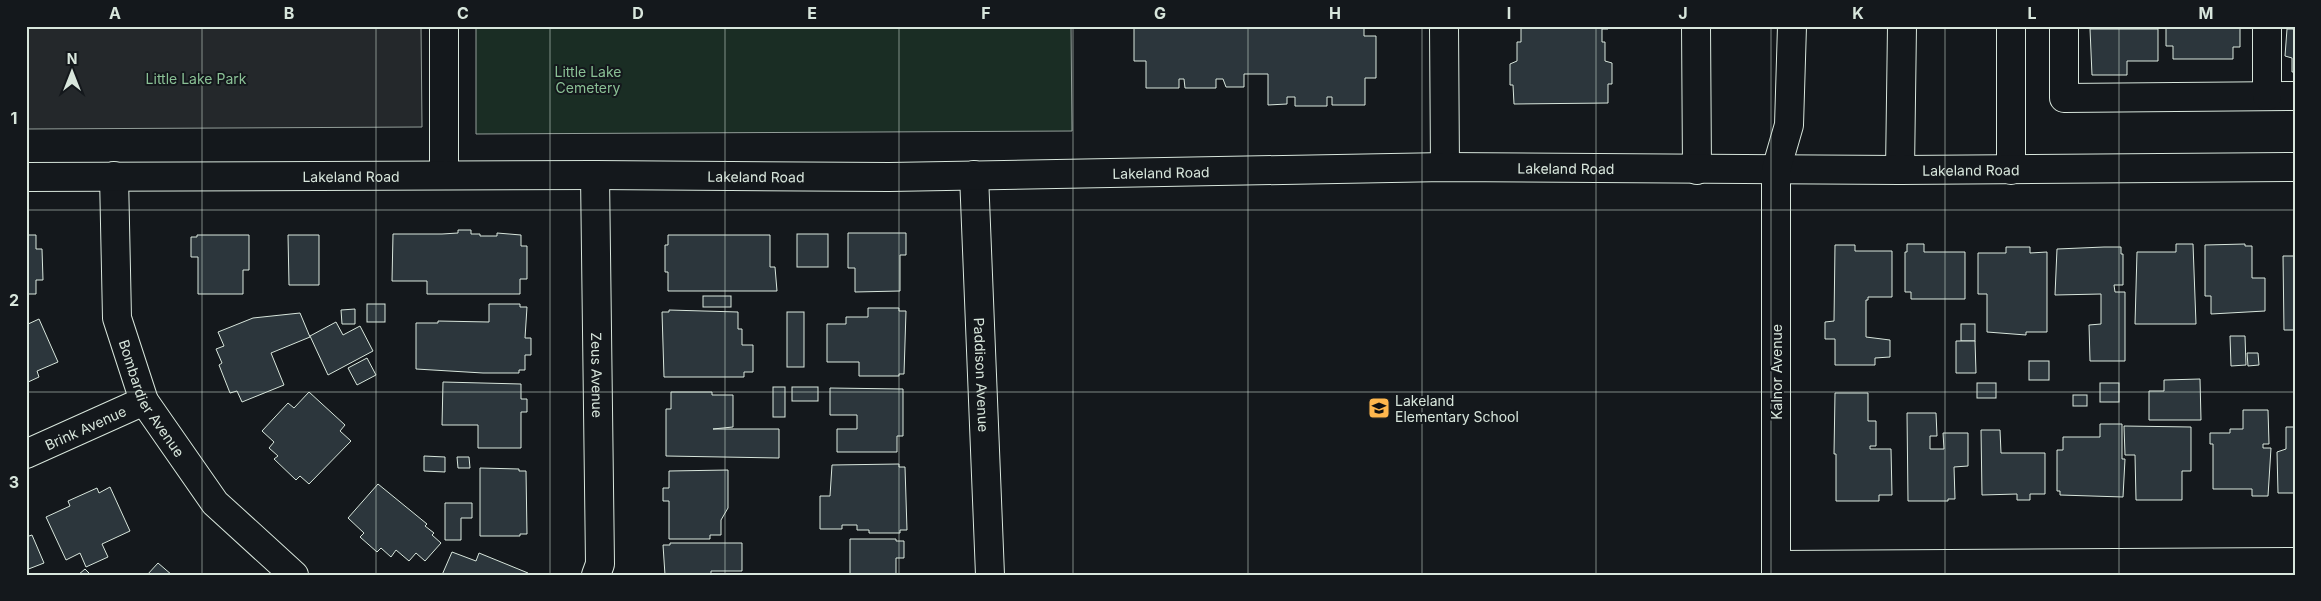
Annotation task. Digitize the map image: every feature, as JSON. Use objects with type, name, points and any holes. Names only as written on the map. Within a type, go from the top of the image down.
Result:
[{"type":"street","points":[[444,26],[444,175]]},
{"type":"street","points":[[1444,26],[1445,168]]},
{"type":"street","points":[[1696,26],[1697,170]]},
{"type":"street","name":"Kalnor Avenue","points":[[1776,570],[1776,170],[1789,125],[1792,26]]},
{"type":"street","points":[[1900,170],[1902,26]]},
{"type":"street","points":[[2012,26],[2012,170]]},
{"type":"street","points":[[2064,26],[2064,98],[2295,96]]},
{"type":"street","points":[[2267,26],[2267,96]]},
{"type":"street","name":"Lakeland Road","points":[[26,177],[595,174],[889,177],[974,174],[1445,168],[2012,170],[2295,167]]},
{"type":"street","name":"Zeus Avenue","points":[[595,174],[600,564],[596,575]]},
{"type":"street","name":"Paddison Avenue","points":[[974,174],[990,575]]},
{"type":"street","name":"Bombardier Avenue","points":[[114,176],[117,318],[144,401],[215,503],[294,575]]},
{"type":"street","name":"Brink Avenue","points":[[26,454],[144,401]]},
{"type":"street","points":[[1776,570],[2295,562]]},
{"type":"green space","name":"Little Lake Cemetery","points":[[476,26],[1071,26],[1072,131],[476,134]]},
{"type":"shaded area","name":"Little Lake Park","points":[[26,26],[421,26],[422,127],[26,129]]},
{"type":"building","points":[[1134,26],[1364,26],[1364,36],[1376,36],[1376,78],[1365,78],[1365,105],[1332,105],[1332,97],[1327,97],[1327,106],[1295,106],[1295,97],[1287,97],[1287,104],[1268,105],[1268,74],[1244,74],[1244,87],[1226,87],[1223,79],[1216,79],[1216,88],[1185,88],[1184,79],[1179,79],[1179,88],[1146,88],[1146,61],[1134,61]]},
{"type":"building","points":[[1521,26],[1608,26],[1608,29],[1602,29],[1602,42],[1605,42],[1605,61],[1612,63],[1612,84],[1608,84],[1608,103],[1514,104],[1513,85],[1510,85],[1510,64],[1517,61],[1517,42],[1521,42]]},
{"type":"building","points":[[2166,26],[2240,26],[2240,47],[2233,47],[2233,59],[2173,59],[2173,46],[2166,46]]},
{"type":"building","points":[[2090,29],[2158,29],[2158,61],[2127,61],[2127,75],[2092,75]]},
{"type":"building","points":[[2287,29],[2293,29],[2295,32],[2295,72],[2292,72],[2292,58],[2285,56]]},
{"type":"building","points":[[458,230],[471,230],[471,234],[480,234],[480,236],[497,236],[497,233],[521,235],[521,246],[527,246],[527,279],[520,279],[520,294],[427,294],[427,281],[392,281],[393,234],[442,234],[458,233]]},
{"type":"building","points":[[848,233],[906,233],[906,255],[900,255],[900,291],[855,292],[855,268],[848,268]]},
{"type":"building","points":[[797,234],[828,234],[828,267],[797,267]]},
{"type":"building","points":[[26,235],[36,235],[36,249],[42,249],[43,280],[36,280],[36,294],[26,294]]},
{"type":"building","points":[[197,235],[249,235],[249,270],[243,270],[243,294],[198,294],[198,257],[191,257],[191,237],[197,237]]},
{"type":"building","points":[[288,235],[319,235],[319,285],[289,285]]},
{"type":"building","points":[[668,235],[770,235],[770,267],[775,267],[777,291],[668,291],[668,272],[665,272],[665,245],[668,245]]},
{"type":"building","points":[[1907,244],[1924,244],[1924,252],[1965,252],[1965,299],[1911,299],[1911,292],[1905,292],[1905,252],[1907,252]]},
{"type":"building","points":[[2176,244],[2193,244],[2196,324],[2135,324],[2137,252],[2176,252]]},
{"type":"building","points":[[2245,244],[2245,246],[2252,246],[2252,278],[2265,278],[2265,311],[2211,314],[2211,296],[2205,296],[2205,245]]},
{"type":"building","points":[[1835,245],[1855,245],[1855,251],[1892,251],[1892,297],[1868,297],[1868,300],[1866,300],[1866,337],[1890,340],[1890,357],[1875,358],[1875,365],[1835,365],[1835,339],[1825,339],[1825,322],[1834,321]]},
{"type":"building","points":[[2006,247],[2030,247],[2030,253],[2047,252],[2047,332],[2026,332],[2026,335],[1987,332],[1987,294],[1978,294],[1978,253],[2006,253]]},
{"type":"building","points":[[2121,247],[2121,254],[2123,254],[2123,285],[2114,285],[2115,292],[2125,292],[2125,361],[2090,361],[2089,325],[2101,324],[2101,294],[2055,295],[2057,249]]},
{"type":"building","points":[[2283,256],[2295,256],[2295,330],[2284,330]]},
{"type":"building","points":[[703,296],[731,296],[731,307],[703,307]]},
{"type":"building","points":[[367,304],[385,304],[385,322],[367,322]]},
{"type":"building","points":[[489,304],[520,304],[520,307],[527,307],[525,338],[531,338],[531,355],[525,355],[525,370],[519,370],[519,373],[483,373],[416,369],[416,323],[438,323],[438,321],[489,322]]},
{"type":"building","points":[[868,308],[899,308],[899,311],[906,311],[904,374],[899,374],[899,376],[859,376],[859,362],[827,362],[827,324],[846,324],[846,317],[868,317]]},
{"type":"building","points":[[355,309],[355,324],[342,324],[341,310]]},
{"type":"building","points":[[669,310],[738,312],[738,329],[742,329],[742,345],[753,345],[753,372],[744,372],[744,377],[664,377],[662,312],[669,312]]},
{"type":"building","points":[[787,312],[804,312],[804,367],[787,367]]},
{"type":"building","points":[[300,313],[310,337],[271,353],[284,385],[242,402],[237,391],[230,393],[219,365],[222,363],[216,349],[224,346],[218,332],[253,318]]},
{"type":"building","points":[[39,319],[58,362],[37,371],[39,377],[26,383],[26,325]]},
{"type":"building","points":[[336,322],[343,335],[360,326],[373,351],[328,375],[310,336]]},
{"type":"building","points":[[1961,324],[1975,324],[1975,341],[1961,341]]},
{"type":"building","points":[[2230,336],[2245,336],[2246,365],[2231,366]]},
{"type":"building","points":[[1956,341],[1975,341],[1976,373],[1956,373]]},
{"type":"building","points":[[2247,353],[2258,353],[2259,365],[2248,366]]},
{"type":"building","points":[[367,358],[376,375],[357,385],[348,368]]},
{"type":"building","points":[[2029,361],[2049,361],[2049,380],[2029,380]]},
{"type":"building","points":[[2200,379],[2201,420],[2149,420],[2149,391],[2164,391],[2164,380]]},
{"type":"building","points":[[443,382],[521,384],[521,399],[527,399],[527,412],[521,412],[521,448],[478,448],[478,425],[442,425]]},
{"type":"building","points":[[1977,383],[1996,383],[1996,398],[1977,398]]},
{"type":"building","points":[[2100,383],[2119,383],[2119,402],[2100,402]]},
{"type":"building","points":[[773,387],[785,387],[785,417],[773,417]]},
{"type":"building","points":[[792,387],[818,387],[818,401],[792,401]]},
{"type":"building","points":[[830,388],[903,389],[903,436],[897,436],[897,452],[837,452],[837,429],[857,429],[857,415],[830,415]]},
{"type":"building","points":[[309,392],[345,425],[340,431],[351,441],[309,484],[300,476],[296,480],[274,459],[278,456],[269,448],[274,442],[262,431],[288,403],[294,408]]},
{"type":"building","points":[[671,392],[712,392],[712,395],[733,395],[733,427],[713,429],[779,429],[779,458],[666,456],[666,409],[671,409]]},
{"type":"building","points":[[1835,393],[1868,393],[1868,421],[1876,421],[1876,446],[1870,446],[1870,449],[1891,449],[1892,495],[1879,495],[1879,501],[1836,501],[1836,454],[1834,454]]},
{"type":"building","points":[[2073,395],[2087,395],[2087,406],[2073,406]]},
{"type":"building","points":[[2243,410],[2268,410],[2269,444],[2263,444],[2263,448],[2271,448],[2268,496],[2252,496],[2252,489],[2213,489],[2213,444],[2210,444],[2210,433],[2230,433],[2230,429],[2243,429]]},
{"type":"building","points":[[1907,413],[1936,413],[1937,436],[1930,436],[1930,449],[1944,449],[1943,433],[1968,433],[1968,466],[1954,467],[1955,499],[1948,499],[1948,501],[1908,501]]},
{"type":"building","points":[[2100,424],[2122,424],[2122,459],[2125,459],[2123,497],[2060,495],[2060,491],[2057,491],[2057,450],[2063,450],[2063,437],[2100,437]]},
{"type":"building","points":[[2124,426],[2191,427],[2191,471],[2182,471],[2182,500],[2136,500],[2135,455],[2125,455]]},
{"type":"building","points":[[2286,427],[2295,427],[2295,493],[2278,493],[2277,452],[2286,449]]},
{"type":"building","points":[[1981,430],[2000,430],[2001,453],[2045,453],[2045,494],[2030,494],[2030,500],[2017,500],[2017,494],[1982,495]]},
{"type":"building","points":[[424,456],[445,457],[445,472],[424,471]]},
{"type":"building","points":[[457,457],[469,457],[470,468],[458,468]]},
{"type":"building","points":[[899,464],[899,467],[905,467],[907,530],[900,530],[900,533],[869,533],[869,530],[857,530],[857,525],[842,525],[842,529],[820,529],[820,496],[830,496],[832,465]]},
{"type":"building","points":[[480,468],[519,469],[519,471],[526,471],[527,534],[520,534],[520,536],[480,536]]},
{"type":"building","points":[[728,470],[728,508],[721,520],[721,535],[710,535],[710,539],[669,539],[669,501],[663,501],[663,488],[669,488],[669,471]]},
{"type":"building","points":[[378,484],[427,524],[425,526],[434,533],[432,535],[441,543],[425,561],[416,553],[409,561],[396,550],[391,557],[381,548],[377,552],[360,537],[364,533],[348,518]]},
{"type":"building","points":[[110,487],[130,531],[102,544],[108,557],[86,567],[80,553],[66,560],[46,517],[70,506],[68,501],[97,488],[99,493]]},
{"type":"building","points":[[445,503],[472,503],[472,518],[461,518],[461,540],[445,540]]},
{"type":"building","points":[[32,535],[44,563],[26,570],[26,537]]},
{"type":"building","points":[[850,539],[896,539],[896,541],[904,541],[904,558],[896,558],[896,575],[850,575]]},
{"type":"building","points":[[670,543],[742,543],[742,571],[711,571],[711,575],[665,575],[663,545],[670,545]]},
{"type":"building","points":[[452,552],[476,561],[479,553],[528,573],[527,575],[442,575]]},
{"type":"building","points":[[158,563],[172,575],[147,575]]},
{"type":"building","points":[[85,569],[91,575],[78,575]]},
{"type":"place","name":"Lakeland Elementary School","points":[[1379,408]]}]
